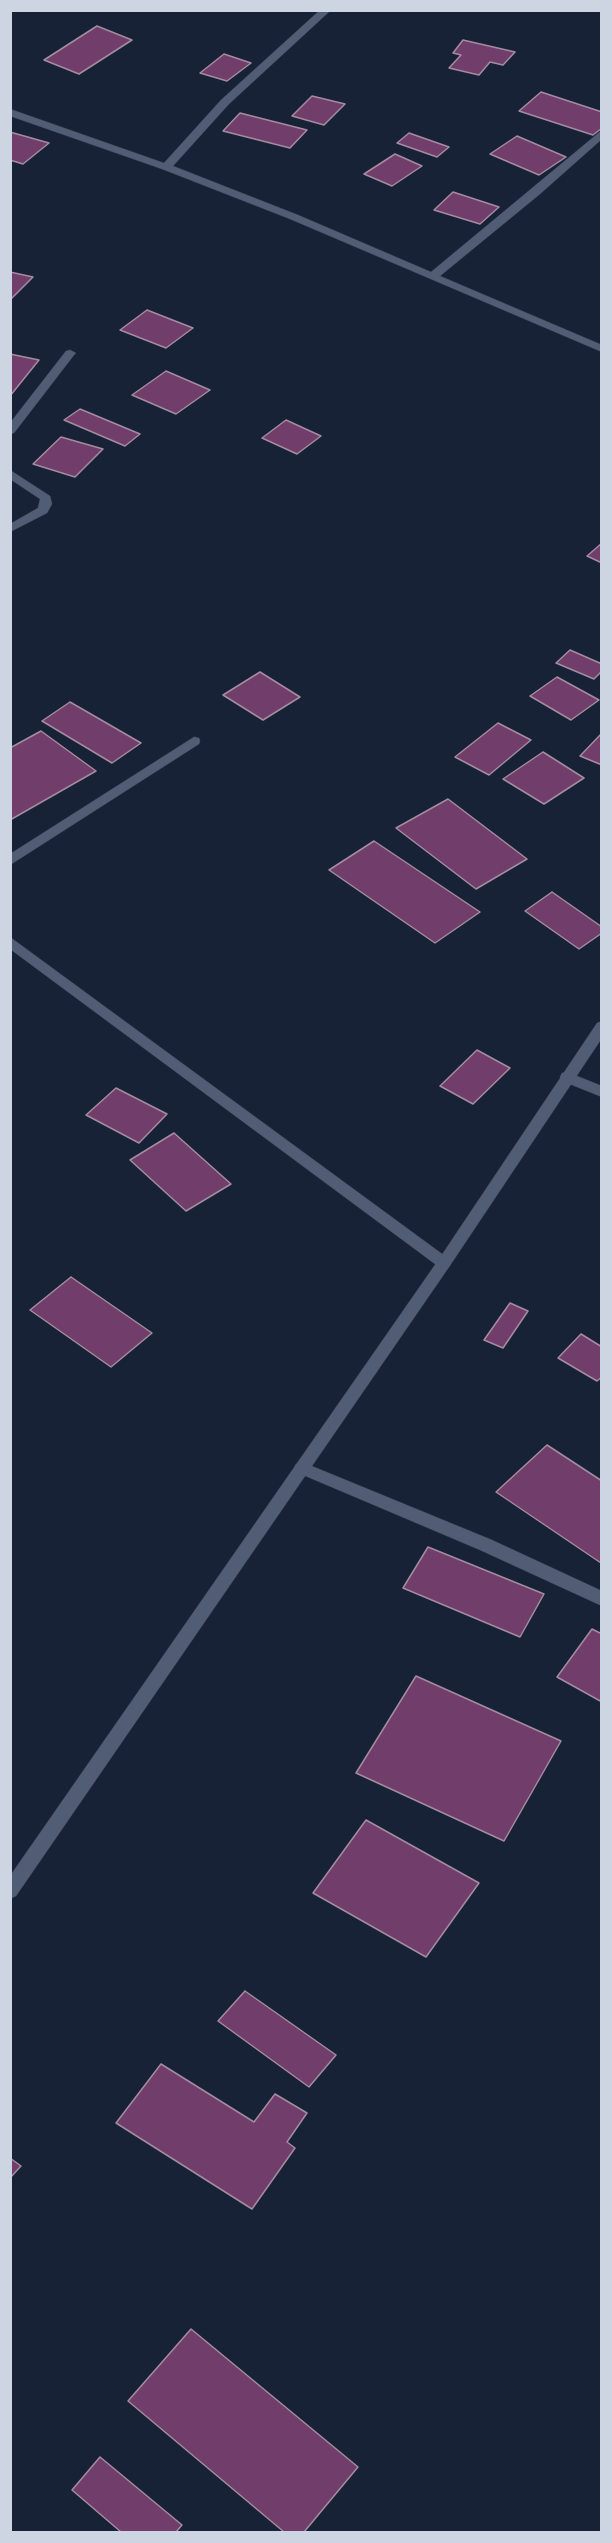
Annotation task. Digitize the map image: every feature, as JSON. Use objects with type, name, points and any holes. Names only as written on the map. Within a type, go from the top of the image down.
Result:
[{"type":"street","points":[[166,167],[225,102],[326,10]]},
{"type":"street","points":[[10,112],[166,167],[294,217],[602,349]]},
{"type":"street","points":[[433,276],[536,192],[602,133]]},
{"type":"street","points":[[10,431],[70,353]]},
{"type":"street","points":[[10,473],[46,498],[43,510],[10,529]]},
{"type":"street","points":[[10,861],[194,741]]},
{"type":"street","points":[[10,942],[444,1263]]},
{"type":"street","points":[[10,1891],[444,1263],[602,1026]]},
{"type":"street","points":[[567,1077],[602,1092]]},
{"type":"street","points":[[302,1468],[486,1545],[602,1599]]},
{"type":"building","points":[[97,26],[132,40],[79,74],[44,60]]},
{"type":"building","points":[[463,40],[515,52],[503,65],[490,62],[479,75],[449,68],[461,55],[453,53]]},
{"type":"building","points":[[224,54],[251,63],[227,81],[200,73]]},
{"type":"building","points":[[541,92],[602,112],[602,128],[593,135],[519,111]]},
{"type":"building","points":[[312,96],[345,104],[324,125],[292,116]]},
{"type":"building","points":[[240,113],[307,130],[290,148],[223,131]]},
{"type":"building","points":[[10,132],[49,143],[23,164],[10,160]]},
{"type":"building","points":[[409,133],[449,147],[437,157],[397,143]]},
{"type":"building","points":[[517,136],[566,157],[539,175],[490,154]]},
{"type":"building","points":[[395,154],[422,166],[392,186],[364,174]]},
{"type":"building","points":[[453,192],[499,207],[480,224],[434,210]]},
{"type":"building","points":[[10,272],[33,277],[10,300]]},
{"type":"building","points":[[147,310],[193,328],[166,348],[120,330]]},
{"type":"building","points":[[10,354],[39,360],[10,396]]},
{"type":"building","points":[[166,371],[210,390],[176,414],[132,395]]},
{"type":"building","points":[[80,409],[140,434],[125,446],[64,420]]},
{"type":"building","points":[[286,420],[321,436],[297,454],[262,438]]},
{"type":"building","points":[[61,437],[103,449],[75,477],[33,464]]},
{"type":"building","points":[[602,543],[602,563],[587,556]]},
{"type":"building","points":[[570,650],[602,664],[602,671],[594,679],[556,663]]},
{"type":"building","points":[[260,672],[300,697],[263,720],[223,695]]},
{"type":"building","points":[[557,677],[599,700],[571,720],[530,696]]},
{"type":"building","points":[[70,702],[141,743],[112,763],[42,721]]},
{"type":"building","points":[[498,723],[531,740],[489,775],[455,757]]},
{"type":"building","points":[[41,731],[96,771],[10,820],[10,748]]},
{"type":"building","points":[[602,733],[602,765],[580,756]]},
{"type":"building","points":[[543,752],[584,778],[544,804],[503,779]]},
{"type":"building","points":[[448,799],[527,859],[476,889],[396,828]]},
{"type":"building","points":[[374,841],[480,912],[435,943],[329,870]]},
{"type":"building","points":[[552,892],[602,927],[602,933],[579,949],[525,911]]},
{"type":"building","points":[[477,1050],[510,1068],[473,1104],[440,1086]]},
{"type":"building","points":[[116,1088],[167,1114],[139,1143],[86,1115]]},
{"type":"building","points":[[174,1133],[231,1184],[186,1211],[130,1160]]},
{"type":"building","points":[[71,1277],[152,1333],[111,1367],[30,1310]]},
{"type":"building","points":[[510,1303],[528,1311],[503,1348],[484,1340]]},
{"type":"building","points":[[581,1334],[602,1347],[602,1377],[597,1381],[558,1358]]},
{"type":"building","points":[[547,1445],[602,1481],[601,1563],[496,1492]]},
{"type":"building","points":[[428,1547],[544,1594],[520,1637],[403,1588]]},
{"type":"building","points":[[592,1629],[602,1634],[602,1702],[557,1677]]},
{"type":"building","points":[[416,1676],[561,1741],[504,1841],[356,1773]]},
{"type":"building","points":[[366,1820],[479,1883],[426,1957],[313,1893]]},
{"type":"building","points":[[245,1991],[336,2055],[309,2087],[218,2021]]},
{"type":"building","points":[[161,2064],[254,2122],[275,2094],[307,2113],[287,2142],[295,2148],[252,2209],[116,2123]]},
{"type":"building","points":[[10,2158],[21,2166],[10,2178]]},
{"type":"building","points":[[191,2329],[358,2467],[304,2532],[284,2532],[128,2401]]},
{"type":"building","points":[[100,2457],[182,2525],[176,2532],[121,2532],[72,2490]]}]
